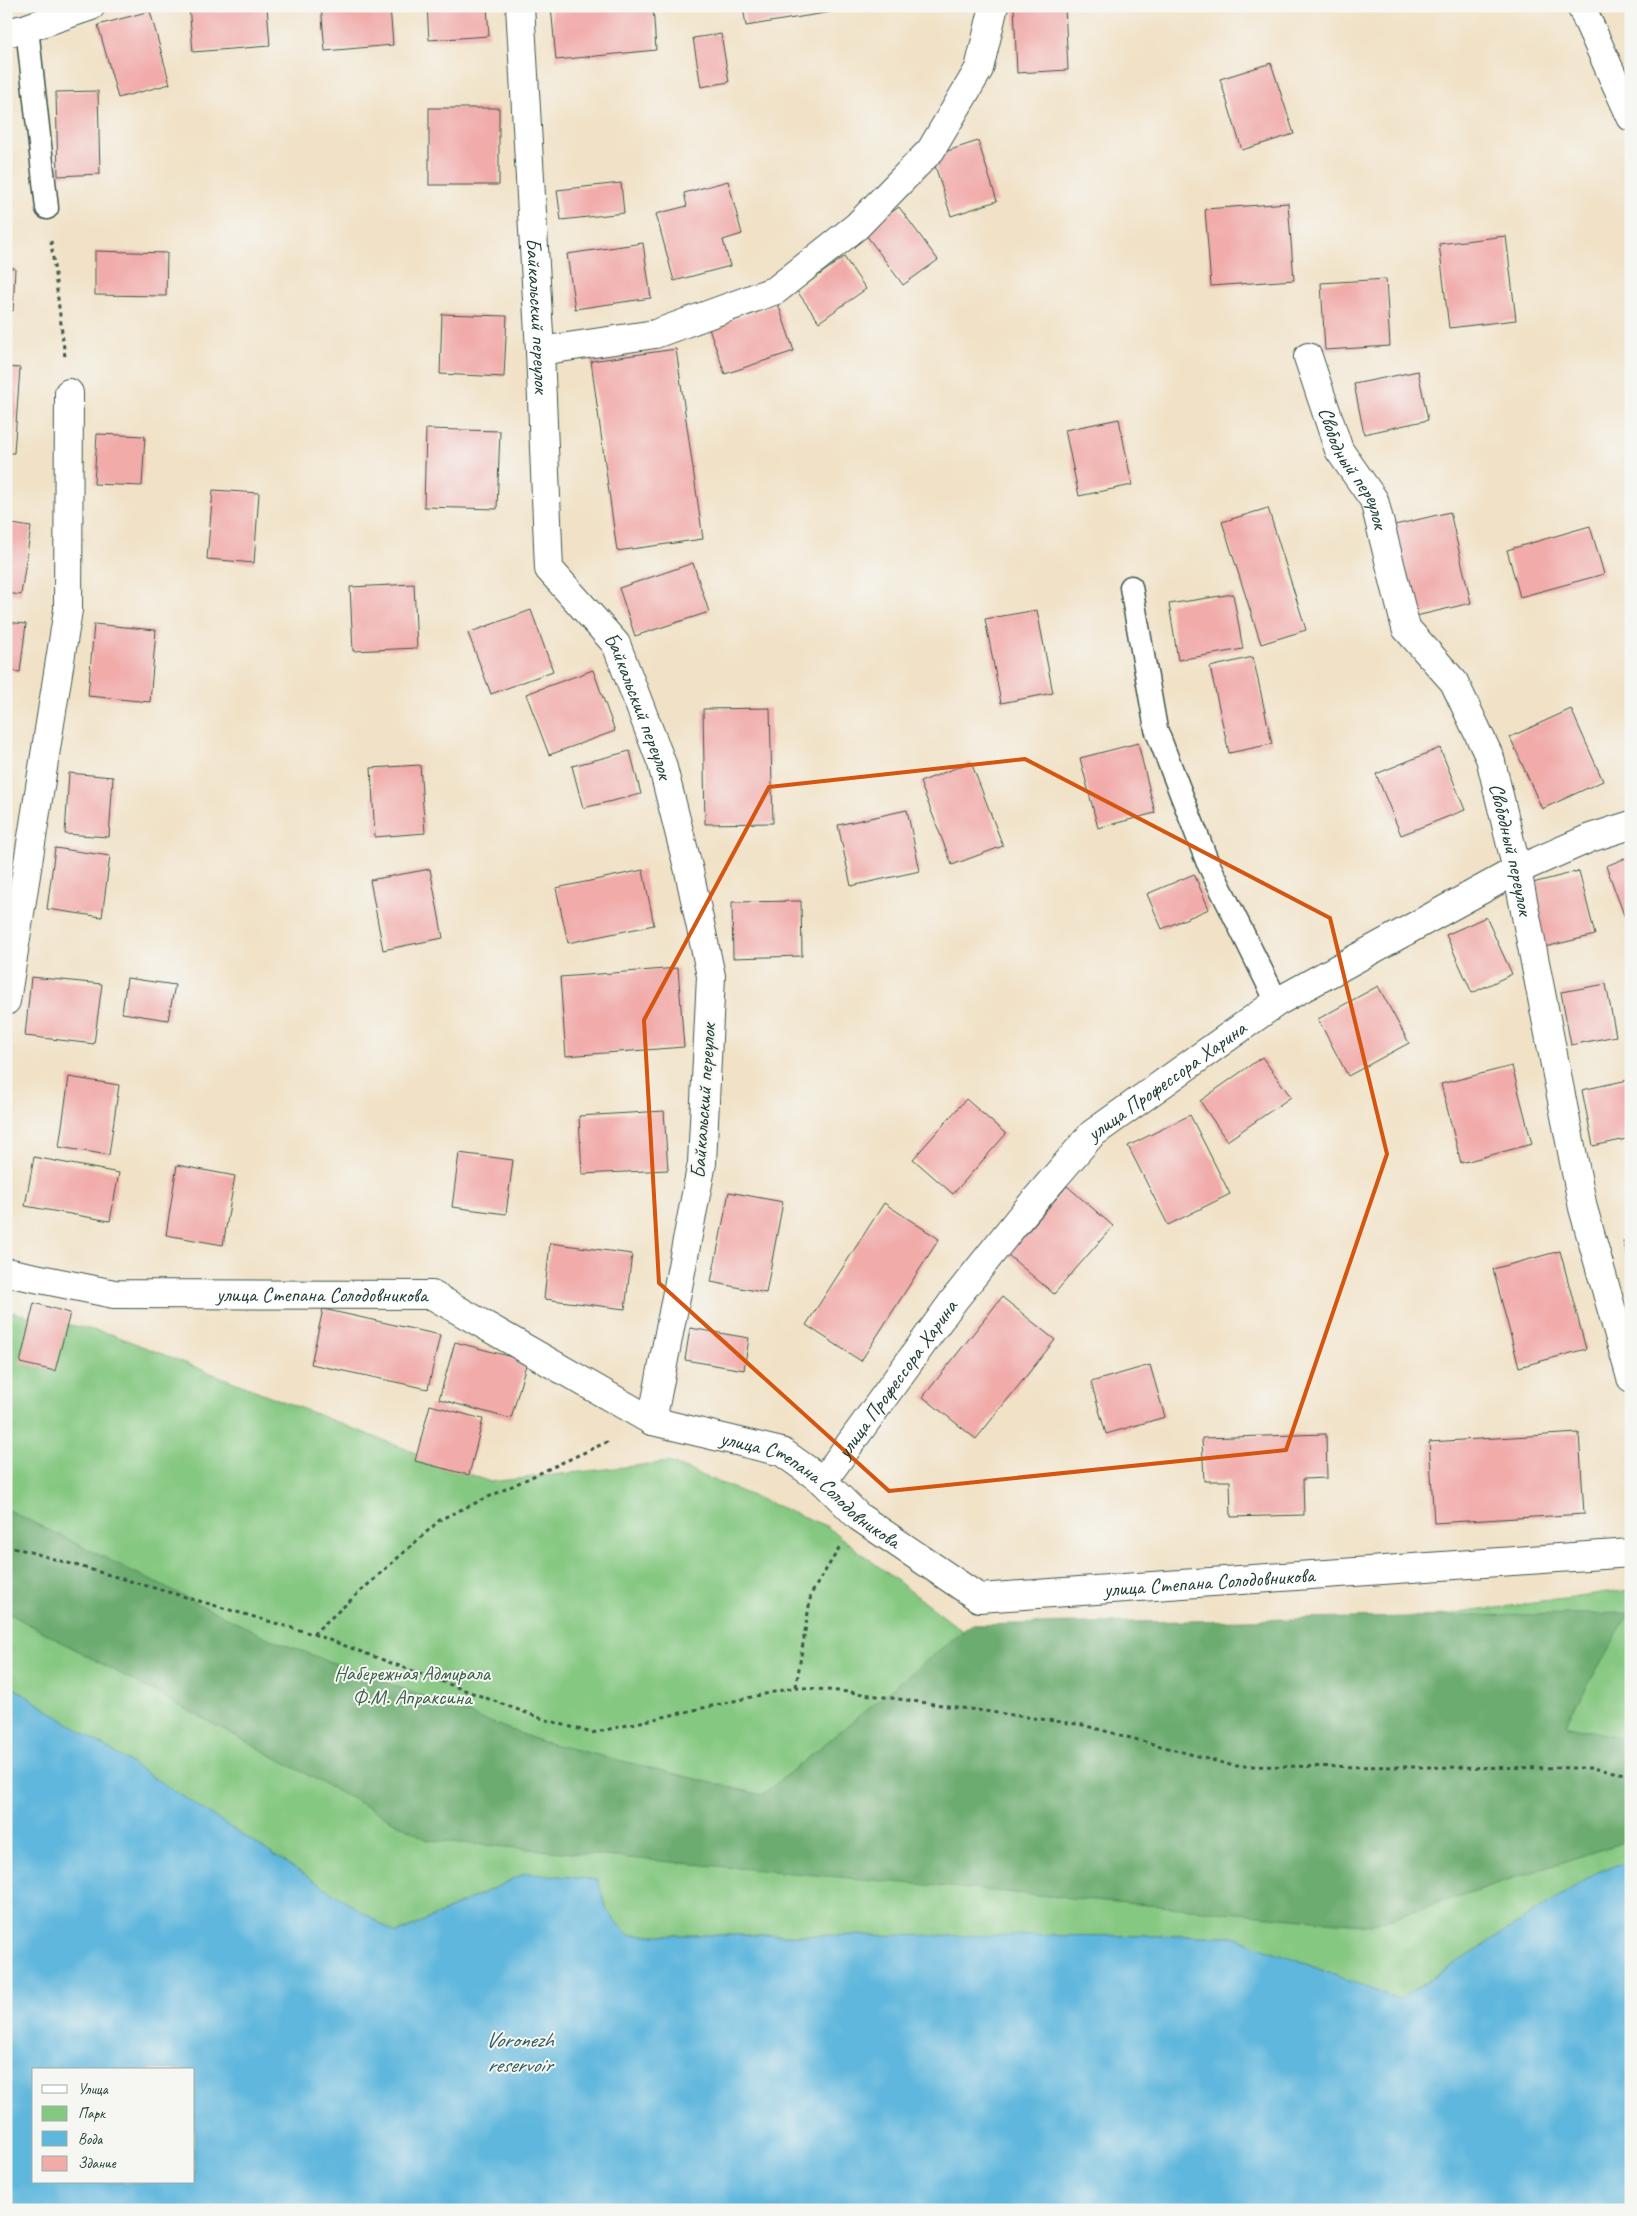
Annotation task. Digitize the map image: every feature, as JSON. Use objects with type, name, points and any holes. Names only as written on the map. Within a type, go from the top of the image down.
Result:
[{"type":"main road","points":[[17,30],[91,6]]},
{"type":"main road","name":"Байкальский переулок","points":[[520,6],[540,351],[549,570],[616,644],[662,764],[689,871],[711,976],[702,1163],[652,1421]]},
{"type":"main road","points":[[540,351],[655,334],[776,290],[857,226],[931,150],[979,69],[994,6]]},
{"type":"main road","points":[[1581,6],[1631,117]]},
{"type":"main road","name":"Свободный переулок","points":[[1308,357],[1339,450],[1374,500],[1406,628],[1454,682],[1490,758],[1516,870],[1583,1208],[1631,1378]]},
{"type":"main road","points":[[6,1001],[68,610],[69,392]]},
{"type":"main road","name":"улица Профессора Харина","points":[[823,1481],[954,1300],[1018,1220],[1092,1134],[1277,1002],[1516,870],[1590,838],[1631,825]]},
{"type":"main road","name":"улица Степана Солодовникова","points":[[6,1272],[114,1294],[432,1295],[652,1421],[782,1452],[823,1481],[859,1517],[979,1598],[1631,1554]]},
{"type":"lane","points":[[17,30],[47,208]]},
{"type":"lane","points":[[1131,587],[1156,729],[1207,861],[1277,1002]]},
{"type":"path","points":[[47,208],[69,392]]},
{"type":"path","points":[[313,1634],[441,1519],[652,1421]]},
{"type":"path","points":[[796,1687],[811,1594],[859,1517]]},
{"type":"path","points":[[6,1545],[313,1634],[543,1719],[592,1733],[796,1687],[849,1692],[1084,1725],[1234,1766],[1590,1768],[1631,1775]]},
{"type":"highlighted area","points":[[1025,759],[1330,918],[1387,1154],[1286,1450],[889,1491],[659,1283],[644,1020],[769,787]]},
{"type":"green space","name":"Набережная Адмирала Ф.М. Апраксина","points":[[6,1311],[111,1334],[490,1482],[669,1462],[826,1526],[1016,1672],[1631,1590],[1631,1863],[1600,1870],[1399,2000],[1233,1936],[628,1935],[607,1910],[598,1880],[526,1873],[396,1934],[6,1683]]},
{"type":"green space","points":[[6,1509],[270,1639],[540,1741],[762,1795],[970,1625],[1629,1613],[1565,1725],[1631,1740],[1631,1840],[1370,1925],[428,1840],[6,1612]]},
{"type":"water","name":"Voronezh reservoir","points":[[6,1683],[397,1934],[526,1873],[598,1880],[607,1910],[628,1935],[1233,1936],[1399,2000],[1600,1870],[1631,1863],[1631,2210],[6,2210]]},
{"type":"building","points":[[189,6],[267,6],[270,46],[193,52]]},
{"type":"building","points":[[321,6],[390,6],[393,45],[325,51]]},
{"type":"building","points":[[427,6],[487,6],[489,36],[429,40]]},
{"type":"building","points":[[551,6],[653,6],[656,50],[556,60]]},
{"type":"building","points":[[743,6],[842,6],[843,10],[746,26]]},
{"type":"building","points":[[1014,6],[1065,6],[1068,70],[1017,73]]},
{"type":"building","points":[[150,11],[170,84],[118,98],[98,25]]},
{"type":"building","points":[[721,34],[729,82],[701,87],[693,38]]},
{"type":"building","points":[[1271,63],[1294,134],[1242,150],[1220,79]]},
{"type":"building","points":[[98,91],[100,174],[58,176],[56,92]]},
{"type":"building","points":[[429,108],[499,108],[499,185],[429,185]]},
{"type":"building","points":[[978,141],[997,201],[951,216],[932,156]]},
{"type":"building","points":[[728,181],[742,234],[723,240],[730,266],[674,281],[656,214],[687,206],[684,193]]},
{"type":"building","points":[[621,183],[624,213],[561,220],[557,190]]},
{"type":"building","points":[[1288,203],[1294,280],[1211,286],[1205,209]]},
{"type":"building","points":[[899,207],[938,260],[903,285],[864,232]]},
{"type":"building","points":[[1506,236],[1516,320],[1449,328],[1439,244]]},
{"type":"building","points":[[643,243],[651,298],[575,309],[567,254]]},
{"type":"building","points":[[95,251],[167,253],[166,296],[95,295]]},
{"type":"building","points":[[844,257],[866,289],[819,322],[797,291]]},
{"type":"building","points":[[6,268],[15,268],[13,311],[6,311]]},
{"type":"building","points":[[1386,279],[1390,346],[1325,350],[1321,283]]},
{"type":"building","points":[[778,304],[794,351],[725,374],[709,328]]},
{"type":"building","points":[[442,314],[507,316],[504,377],[440,374]]},
{"type":"building","points":[[676,349],[703,539],[617,551],[591,361]]},
{"type":"building","points":[[6,367],[20,368],[14,453],[6,453]]},
{"type":"building","points":[[1418,371],[1428,420],[1364,434],[1354,384]]},
{"type":"building","points":[[1119,419],[1132,485],[1079,496],[1065,430]]},
{"type":"building","points":[[426,429],[500,431],[497,509],[424,507]]},
{"type":"building","points":[[97,434],[145,436],[142,486],[94,484]]},
{"type":"building","points":[[213,490],[259,493],[254,563],[207,559]]},
{"type":"building","points":[[1268,508],[1306,630],[1261,644],[1222,522]]},
{"type":"building","points":[[1450,512],[1471,603],[1416,616],[1395,525]]},
{"type":"building","points":[[6,523],[31,527],[21,595],[6,593]]},
{"type":"building","points":[[1590,526],[1604,574],[1520,597],[1507,550]]},
{"type":"building","points":[[693,563],[709,612],[635,636],[619,588]]},
{"type":"building","points":[[414,584],[417,648],[353,651],[350,587]]},
{"type":"building","points":[[1233,594],[1243,649],[1178,660],[1169,604]]},
{"type":"building","points":[[531,610],[553,671],[491,694],[468,633]]},
{"type":"building","points":[[1037,610],[1053,693],[1001,703],[985,619]]},
{"type":"building","points":[[6,622],[26,624],[20,672],[6,670]]},
{"type":"building","points":[[94,624],[156,630],[150,702],[88,696]]},
{"type":"building","points":[[1253,657],[1272,744],[1229,753],[1210,667]]},
{"type":"building","points":[[593,670],[615,731],[549,755],[526,694]]},
{"type":"building","points":[[770,708],[773,823],[705,824],[703,709]]},
{"type":"building","points":[[1571,709],[1603,781],[1542,809],[1510,737]]},
{"type":"building","points":[[1138,743],[1155,813],[1098,828],[1080,758]]},
{"type":"building","points":[[1440,748],[1465,810],[1401,835],[1376,774]]},
{"type":"building","points":[[630,751],[641,794],[583,808],[572,766]]},
{"type":"building","points":[[971,762],[1003,846],[952,865],[920,782]]},
{"type":"building","points":[[420,765],[425,833],[375,837],[371,768]]},
{"type":"building","points":[[69,773],[113,777],[109,837],[65,834]]},
{"type":"building","points":[[907,810],[920,871],[851,886],[838,825]]},
{"type":"building","points":[[55,848],[110,856],[102,917],[47,909]]},
{"type":"building","points":[[1631,856],[1631,921],[1627,923],[1606,866]]},
{"type":"building","points":[[430,869],[443,938],[383,950],[370,880]]},
{"type":"building","points":[[643,870],[654,925],[568,943],[556,888]]},
{"type":"building","points":[[1579,871],[1595,935],[1545,947],[1529,884]]},
{"type":"building","points":[[1194,874],[1209,909],[1162,929],[1147,894]]},
{"type":"building","points":[[801,901],[802,956],[733,958],[732,902]]},
{"type":"building","points":[[1486,917],[1512,974],[1472,993],[1446,935]]},
{"type":"building","points":[[678,968],[684,1047],[566,1056],[560,977]]},
{"type":"building","points":[[31,977],[102,984],[94,1044],[25,1036]]},
{"type":"building","points":[[127,978],[175,985],[168,1020],[122,1013]]},
{"type":"building","points":[[1606,984],[1616,1036],[1571,1045],[1561,992]]},
{"type":"building","points":[[1378,986],[1409,1043],[1348,1076],[1318,1019]]},
{"type":"building","points":[[1262,1057],[1291,1097],[1227,1141],[1200,1101]]},
{"type":"building","points":[[1512,1066],[1532,1144],[1461,1163],[1441,1084]]},
{"type":"building","points":[[69,1077],[119,1085],[109,1155],[59,1147]]},
{"type":"building","points":[[1628,1080],[1631,1095],[1631,1138],[1593,1146],[1582,1090]]},
{"type":"building","points":[[966,1099],[1006,1134],[953,1194],[913,1159]]},
{"type":"building","points":[[664,1111],[668,1170],[582,1174],[579,1116]]},
{"type":"building","points":[[1190,1115],[1230,1194],[1168,1225],[1128,1146]]},
{"type":"building","points":[[459,1153],[513,1160],[506,1214],[452,1207]]},
{"type":"building","points":[[34,1157],[119,1173],[110,1221],[25,1206]]},
{"type":"building","points":[[177,1165],[235,1176],[223,1245],[166,1235]]},
{"type":"building","points":[[1067,1186],[1113,1226],[1054,1294],[1008,1255]]},
{"type":"building","points":[[729,1192],[783,1202],[766,1293],[711,1282]]},
{"type":"building","points":[[884,1203],[939,1239],[861,1361],[806,1325]]},
{"type":"building","points":[[1631,1239],[1631,1265],[1630,1265],[1623,1241]]},
{"type":"building","points":[[550,1243],[632,1254],[625,1309],[544,1299]]},
{"type":"building","points":[[1560,1251],[1586,1349],[1519,1367],[1493,1269]]},
{"type":"building","points":[[1002,1297],[1055,1340],[976,1439],[923,1397]]},
{"type":"building","points":[[34,1303],[70,1313],[55,1371],[20,1363]]},
{"type":"building","points":[[323,1309],[440,1335],[428,1389],[311,1364]]},
{"type":"building","points":[[690,1328],[749,1338],[744,1370],[685,1360]]},
{"type":"building","points":[[455,1342],[527,1361],[511,1419],[439,1399]]},
{"type":"building","points":[[1150,1365],[1165,1417],[1106,1434],[1091,1382]]},
{"type":"building","points":[[430,1405],[483,1419],[469,1475],[415,1461]]},
{"type":"building","points":[[1579,1433],[1584,1514],[1434,1523],[1429,1442]]},
{"type":"building","points":[[1326,1434],[1327,1478],[1303,1479],[1304,1515],[1231,1517],[1230,1481],[1204,1481],[1202,1438]]}]
